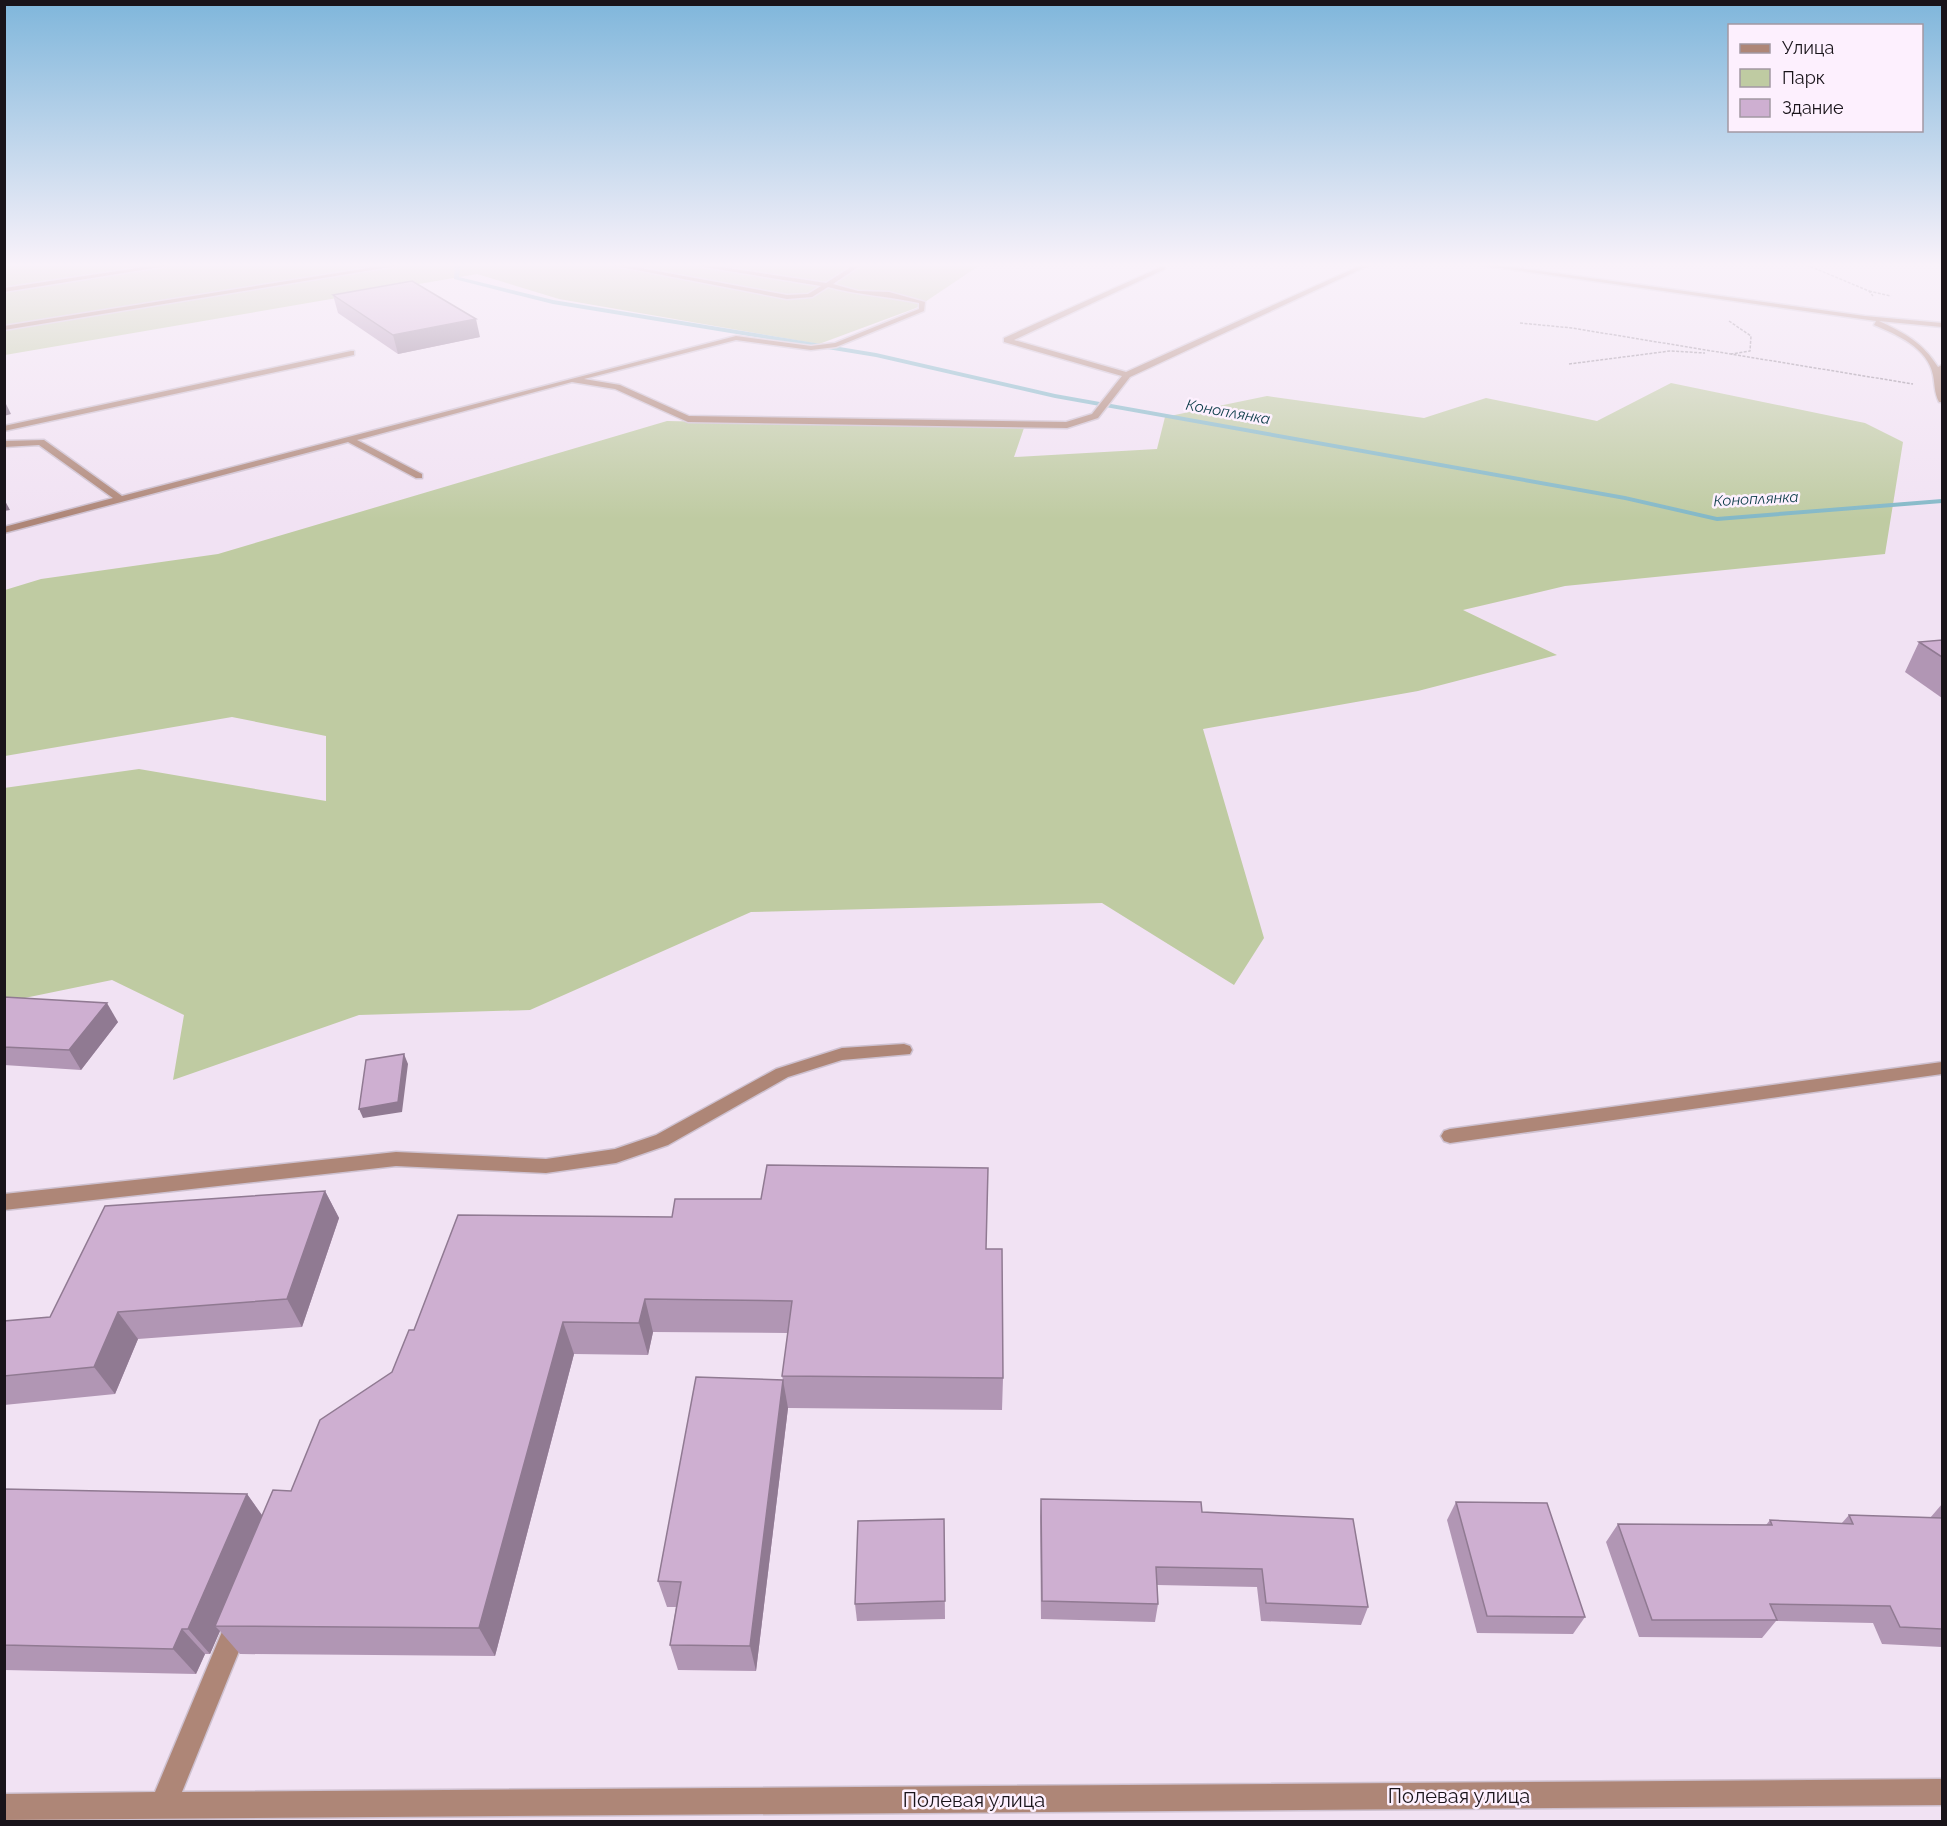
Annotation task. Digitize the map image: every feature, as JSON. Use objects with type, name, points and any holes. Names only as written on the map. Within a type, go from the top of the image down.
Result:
[{"type":"street","points":[[4,530],[696,348]]},
{"type":"street","points":[[1035,348],[1126,375]]},
{"type":"street","points":[[572,380],[617,387],[688,419],[1066,425],[1095,416],[1126,375],[1185,348]]},
{"type":"street","points":[[1921,348],[1940,370],[1938,387],[1942,400]]},
{"type":"street","points":[[4,429],[351,353]]},
{"type":"street","points":[[349,439],[419,476]]},
{"type":"street","points":[[4,444],[41,442],[120,500]]},
{"type":"street","points":[[4,1202],[396,1159],[546,1166],[616,1156],[662,1140],[782,1073],[842,1054],[904,1050]]},
{"type":"street","points":[[1450,1136],[1942,1068]]},
{"type":"street","points":[[162,1807],[249,1598]]},
{"type":"street","name":"Полевая улица","points":[[4,1807],[1942,1792]]},
{"type":"path","points":[[1692,348],[1938,387]]},
{"type":"path","points":[[1569,364],[1670,351],[1726,354],[1750,351],[1750,348]]},
{"type":"green space","points":[[5,348],[45,348],[5,355]]},
{"type":"green space","points":[[1671,383],[1865,423],[1903,442],[1885,554],[1565,586],[1463,610],[1557,655],[1418,691],[1203,729],[1264,938],[1234,985],[1102,903],[751,912],[530,1010],[359,1015],[173,1080],[184,1015],[112,980],[5,1002],[4,788],[139,769],[326,801],[326,736],[232,717],[5,756],[5,590],[41,579],[218,554],[667,421],[1024,428],[1014,457],[1157,449],[1165,417],[1267,396],[1424,418],[1486,398],[1597,421]]},
{"type":"building","points":[[1942,640],[1942,657],[1919,642]]},
{"type":"building","points":[[4,997],[107,1003],[69,1050],[4,1047]]},
{"type":"building","points":[[404,1054],[398,1102],[359,1109],[366,1060]]},
{"type":"building","points":[[767,1165],[988,1168],[986,1249],[1002,1249],[1003,1378],[782,1376],[792,1301],[645,1299],[639,1323],[563,1322],[479,1628],[215,1626],[273,1490],[291,1491],[320,1420],[392,1372],[409,1330],[414,1330],[458,1215],[672,1217],[675,1199],[761,1199]]},
{"type":"building","points":[[325,1191],[287,1299],[118,1312],[94,1367],[4,1376],[4,1321],[50,1317],[105,1206]]},
{"type":"building","points":[[696,1377],[783,1380],[750,1646],[670,1645],[681,1582],[658,1581]]},
{"type":"building","points":[[4,1489],[247,1494],[188,1629],[182,1629],[173,1649],[4,1645]]},
{"type":"building","points":[[1041,1499],[1201,1502],[1202,1512],[1353,1519],[1368,1607],[1266,1603],[1262,1569],[1156,1567],[1158,1604],[1042,1601]]},
{"type":"building","points":[[1456,1502],[1547,1503],[1585,1617],[1487,1616]]},
{"type":"building","points":[[1849,1515],[1942,1518],[1942,1629],[1900,1627],[1890,1606],[1770,1604],[1777,1620],[1652,1620],[1618,1524],[1772,1525],[1770,1520],[1853,1524]]},
{"type":"building","points":[[944,1519],[945,1601],[855,1604],[858,1521]]},
{"type":"waterway","name":"Коноплянка","points":[[835,348],[876,355],[1055,396],[1625,498],[1717,519],[1942,501]]}]
